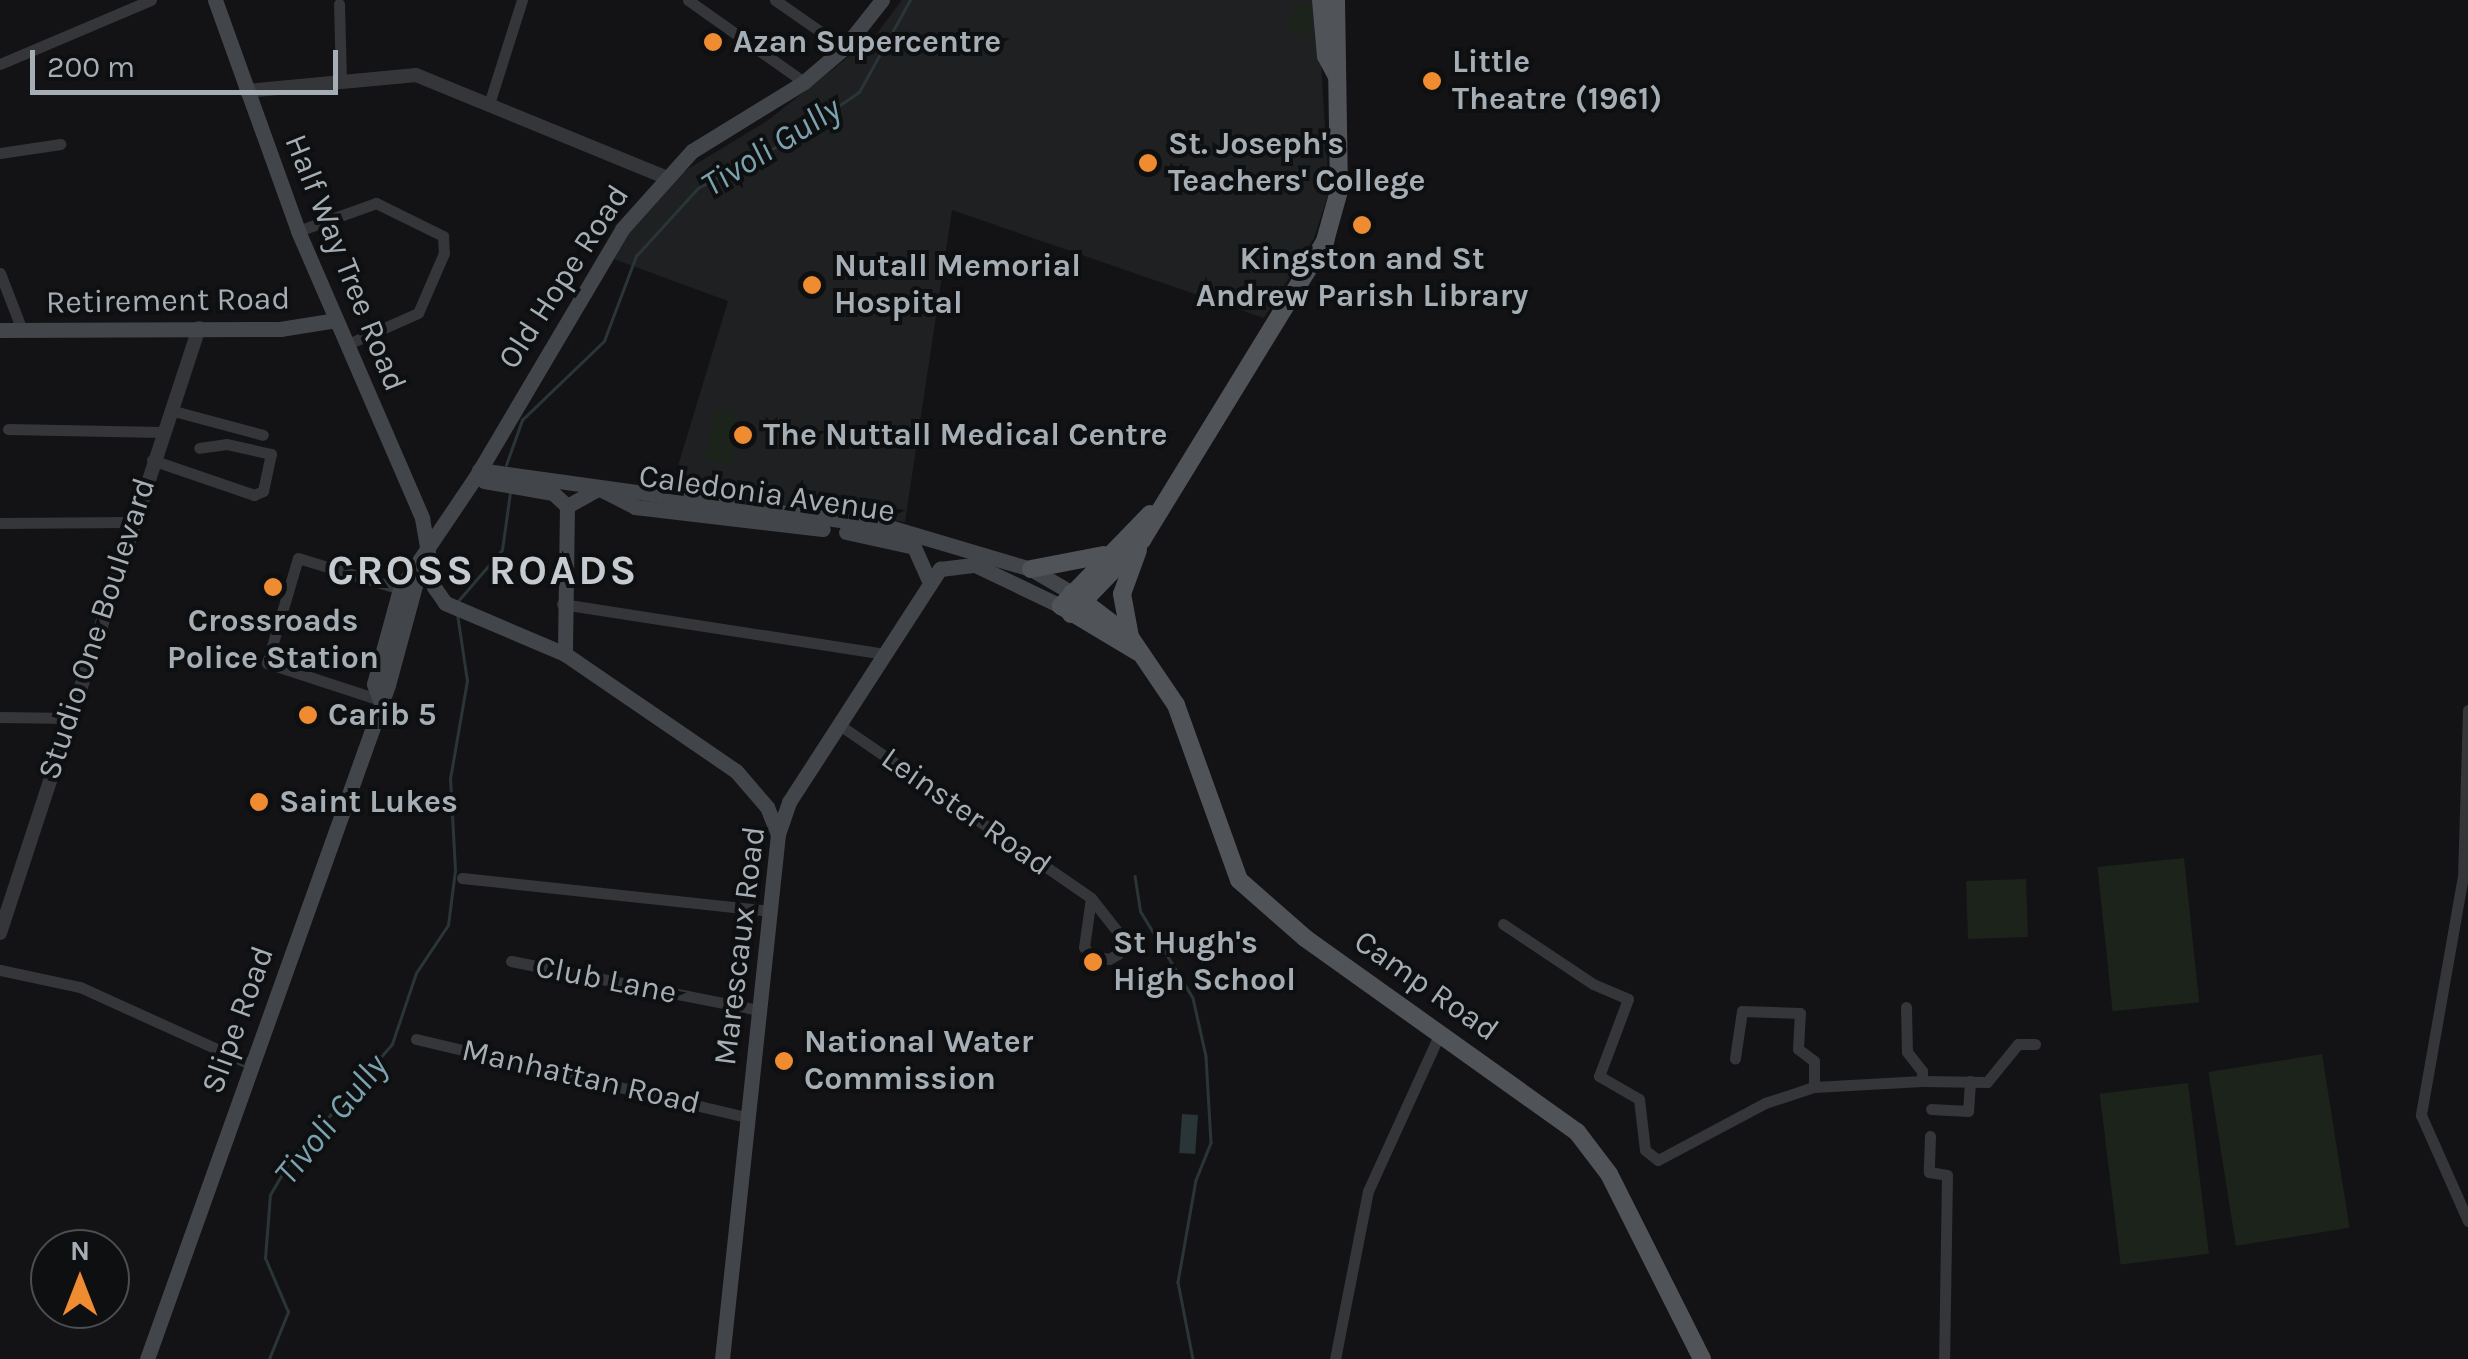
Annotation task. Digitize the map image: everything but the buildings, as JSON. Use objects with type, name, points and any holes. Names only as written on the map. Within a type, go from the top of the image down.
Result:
[{"type":"main road","name":"Half Way Tree Road","points":[[214,0],[298,231],[422,518],[431,579],[453,606]]},
{"type":"main road","name":"Old Hope Road","points":[[425,546],[477,474],[604,254],[665,176],[692,151],[804,82],[844,48],[882,0]]},
{"type":"main road","points":[[1320,0],[1326,56],[1336,76]]},
{"type":"main road","points":[[1134,644],[1122,594],[1142,540],[1158,507],[1325,241],[1339,192],[1336,76],[1340,0]]},
{"type":"main road","name":"Retirement Road","points":[[0,330],[280,328],[336,320]]},
{"type":"main road","points":[[477,474],[554,494],[568,506]]},
{"type":"main road","name":"Caledonia Avenue","points":[[506,481],[600,488],[889,527],[1031,570],[1072,603]]},
{"type":"main road","points":[[568,506],[600,488]]},
{"type":"main road","name":"Caledonia Avenue","points":[[600,488],[635,508],[903,543],[921,554],[928,579]]},
{"type":"main road","points":[[564,654],[562,604],[568,506]]},
{"type":"main road","points":[[1072,603],[1110,552],[1158,507]]},
{"type":"main road","points":[[1072,603],[1142,540]]},
{"type":"main road","name":"Slipe Road","points":[[380,700],[374,684],[400,589],[425,546]]},
{"type":"main road","name":"Slipe Road","points":[[147,1359],[410,615],[425,546]]},
{"type":"main road","points":[[1031,570],[1110,552]]},
{"type":"main road","points":[[928,579],[948,565],[976,565],[1072,603]]},
{"type":"main road","name":"Marescaux Road","points":[[722,1359],[778,834],[801,782],[841,726],[928,579]]},
{"type":"main road","name":"Camp Road","points":[[1072,603],[1134,644],[1176,705],[1239,880],[1305,938],[1577,1132],[1609,1174],[1702,1359]]},
{"type":"main road","points":[[410,615],[453,606],[564,654],[753,786],[778,794],[801,782]]},
{"type":"main road","points":[[753,786],[778,834]]},
{"type":"street","points":[[0,64],[151,0]]},
{"type":"street","points":[[489,104],[522,0]]},
{"type":"street","points":[[688,0],[804,82]]},
{"type":"street","points":[[775,0],[844,48]]},
{"type":"street","points":[[339,4],[341,82]]},
{"type":"street","points":[[246,91],[416,75],[665,176]]},
{"type":"street","points":[[0,153],[60,144]]},
{"type":"street","points":[[298,231],[376,203],[443,236],[444,253],[418,313],[348,344]]},
{"type":"street","points":[[0,273],[22,330]]},
{"type":"street","name":"Studio One Boulevard","points":[[0,932],[130,522],[199,328]]},
{"type":"street","points":[[170,410],[264,435]]},
{"type":"street","points":[[8,429],[162,432]]},
{"type":"street","points":[[152,460],[254,495],[263,491],[272,454],[227,444],[199,448]]},
{"type":"street","points":[[0,522],[130,522]]},
{"type":"street","points":[[380,700],[267,663],[298,558],[400,589]]},
{"type":"street","points":[[562,604],[885,654]]},
{"type":"street","points":[[2468,710],[2465,876],[2421,1115],[2462,1193],[2468,1220]]},
{"type":"street","points":[[0,717],[69,718]]},
{"type":"street","name":"Leinster Road","points":[[841,726],[1091,898]]},
{"type":"street","points":[[462,878],[770,911]]},
{"type":"street","points":[[1091,898],[1117,931],[1118,954],[1109,959],[1091,956],[1084,947],[1091,898]]},
{"type":"street","points":[[1503,924],[1593,984],[1628,999],[1599,1076],[1639,1099],[1645,1150],[1658,1160],[1765,1103],[1814,1087],[1987,1082],[2018,1044],[2035,1044]]},
{"type":"street","name":"Club Lane","points":[[511,961],[759,1010]]},
{"type":"street","points":[[0,970],[94,992],[252,1065]]},
{"type":"street","points":[[1906,1007],[1907,1052],[1922,1072],[1922,1081]]},
{"type":"street","points":[[1735,1058],[1742,1012],[1800,1013],[1798,1048],[1814,1061],[1814,1087]]},
{"type":"street","points":[[1335,1359],[1368,1191],[1440,1034]]},
{"type":"street","name":"Manhattan Road","points":[[416,1038],[746,1117]]},
{"type":"street","points":[[1931,1110],[1968,1111],[1970,1082]]},
{"type":"street","points":[[1930,1136],[1930,1172],[1947,1175],[1944,1359]]},
{"type":"shaded area","points":[[902,0],[1317,0],[1329,192],[1314,238],[1264,318],[952,210],[905,522],[671,489],[728,301],[614,259],[641,212],[673,178],[767,121],[875,36]]},
{"type":"shaded area","points":[[1296,1],[1316,7],[1307,37],[1287,31]]},
{"type":"shaded area","points":[[716,409],[735,411],[733,464],[705,459]]},
{"type":"shaded area","points":[[2184,858],[2199,1002],[2113,1011],[2097,867]]},
{"type":"shaded area","points":[[2026,879],[2028,937],[1968,939],[1966,881]]},
{"type":"shaded area","points":[[2322,1054],[2350,1228],[2236,1246],[2208,1072]]},
{"type":"shaded area","points":[[2188,1083],[2209,1254],[2121,1265],[2100,1094]]},
{"type":"shaded area","points":[[1182,1114],[1198,1115],[1195,1154],[1179,1153]]},
{"type":"waterway","name":"Tivoli Gully","points":[[506,465],[522,420],[604,341],[636,256],[698,188],[787,141],[859,92],[910,0]]},
{"type":"waterway","name":"Tivoli Gully","points":[[458,601],[502,550],[510,492]]},
{"type":"waterway","name":"Tivoli Gully","points":[[269,1359],[288,1312],[265,1258],[270,1195],[290,1161],[392,1044],[416,973],[448,925],[455,870],[450,779],[467,681],[457,614]]},
{"type":"waterway","points":[[1135,876],[1141,912],[1193,998],[1206,1056],[1211,1143],[1196,1180],[1178,1282],[1193,1359]]},
{"type":"place","name":"Azan Supercentre","points":[[713,42]]},
{"type":"place","name":"Little Theatre (1961)","points":[[1432,81]]},
{"type":"place","name":"St. Joseph's Teachers' College","points":[[1148,163]]},
{"type":"place","name":"Kingston and St Andrew Parish Library","points":[[1362,225]]},
{"type":"place","name":"Nutall Memorial Hospital","points":[[812,285]]},
{"type":"place","name":"The Nuttall Medical Centre","points":[[743,435]]},
{"type":"place","name":"Crossroads Police Station","points":[[273,587]]},
{"type":"place","name":"Carib 5","points":[[308,715]]},
{"type":"place","name":"Saint Lukes","points":[[259,802]]},
{"type":"place","name":"St Hugh's High School","points":[[1093,962]]},
{"type":"place","name":"National Water Commission","points":[[784,1061]]},
{"type":"district","name":"CROSS ROADS","points":[[483,570]]}]
